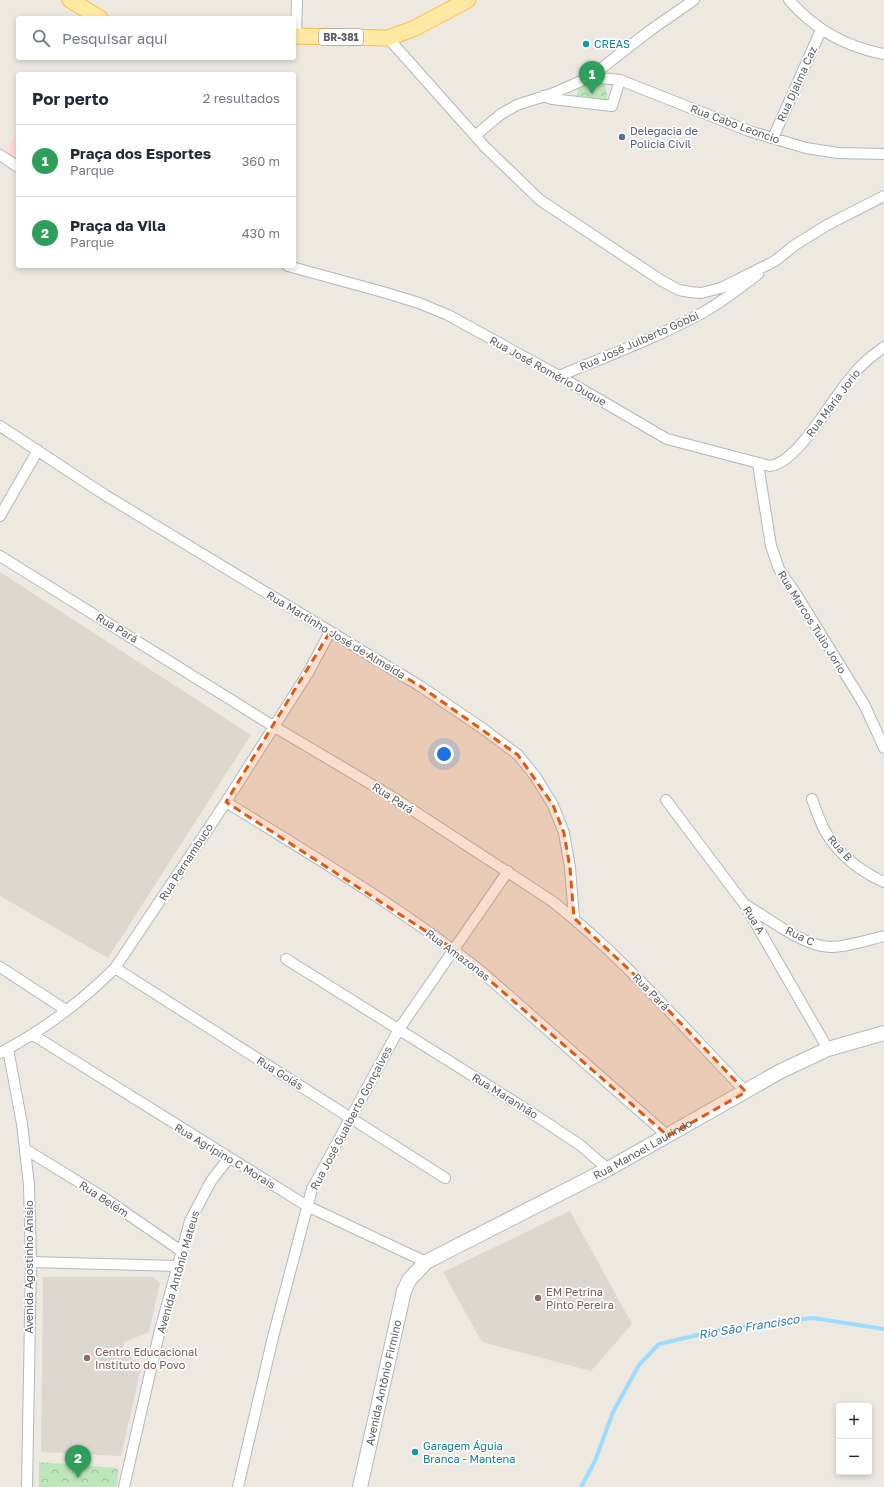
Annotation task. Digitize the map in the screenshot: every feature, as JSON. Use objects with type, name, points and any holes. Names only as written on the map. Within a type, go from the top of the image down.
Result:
[{"type":"main road","points":[[70,0],[97,16]]},
{"type":"main road","name":"BR-381","points":[[296,36],[388,38],[413,28],[468,0]]},
{"type":"street","points":[[296,18],[297,0]]},
{"type":"street","points":[[388,38],[476,135],[501,114],[517,105],[554,93],[590,77],[652,29],[694,0]]},
{"type":"street","points":[[789,0],[800,12],[821,30],[857,47],[884,54]]},
{"type":"street","name":"Rua Djalma Caz","points":[[773,138],[821,30]]},
{"type":"street","name":"Rua Cabo Leoncio","points":[[590,77],[620,80],[749,131],[822,152],[884,154]]},
{"type":"street","points":[[542,96],[552,99],[612,106],[620,80]]},
{"type":"street","name":"Rua José Julberto Gobbi","points":[[476,135],[485,146],[540,200],[679,290],[701,293],[721,288],[776,261]]},
{"type":"street","points":[[0,155],[16,166]]},
{"type":"street","name":"Rua José Julberto Gobbi","points":[[559,376],[634,346],[702,313],[728,297],[795,245],[827,225],[884,196]]},
{"type":"street","name":"Rua José Romério Duque","points":[[295,268],[419,303],[448,315],[559,376],[667,439],[770,466],[783,463],[801,445]]},
{"type":"street","name":"Rua Maria Jorio","points":[[801,445],[851,377],[866,361],[884,346]]},
{"type":"street","name":"Rua Martinho José de Almeida","points":[[0,426],[105,495],[420,686],[482,728],[518,755],[535,776],[553,805],[564,833],[570,868],[574,918]]},
{"type":"street","points":[[0,516],[38,450]]},
{"type":"street","name":"Rua Marcos Tulio Jorio","points":[[758,464],[771,546],[779,569],[865,706],[884,748]]},
{"type":"street","name":"Rua Pará","points":[[0,556],[273,726],[344,767],[508,871],[574,918],[637,977],[746,1092]]},
{"type":"street","name":"Rua Pernambuco","points":[[4,1051],[33,1035],[96,987],[114,968],[226,802],[308,673],[330,632]]},
{"type":"street","name":"Rua B","points":[[812,799],[825,832],[843,854],[863,872],[884,882]]},
{"type":"street","name":"Rua A","points":[[666,800],[745,905],[828,1048]]},
{"type":"street","name":"Rua Amazonas","points":[[226,802],[387,904],[455,950],[668,1136]]},
{"type":"street","name":"Rua José Gualberto Gonçalves","points":[[238,1487],[273,1338],[307,1206],[315,1182],[399,1029],[455,950],[508,871]]},
{"type":"street","name":"Rua C","points":[[745,905],[814,944],[829,947],[840,946],[884,936]]},
{"type":"street","name":"Rua Maranhão","points":[[286,958],[529,1111],[580,1145],[608,1169]]},
{"type":"street","points":[[0,968],[66,1010]]},
{"type":"street","name":"Rua Goiás","points":[[114,968],[445,1178]]},
{"type":"street","name":"Rua Manoel Laurindo","points":[[409,1280],[426,1262],[608,1169],[781,1071],[828,1048],[884,1034]]},
{"type":"street","name":"Rua Agripino C Morais","points":[[33,1035],[307,1206],[426,1262]]},
{"type":"street","name":"Avenida Agostinho Anísio","points":[[4,1051],[26,1149],[29,1185],[31,1262],[27,1487]]},
{"type":"street","name":"Rua Belém","points":[[26,1149],[103,1197],[182,1251]]},
{"type":"street","name":"Avenida Antônio Mateus","points":[[124,1487],[159,1334],[190,1221],[200,1199],[228,1158]]},
{"type":"street","points":[[31,1262],[177,1266]]},
{"type":"street","name":"Avenida Antônio Firmino","points":[[360,1487],[401,1302],[409,1280]]},
{"type":"highlighted area","points":[[330,632],[420,686],[518,755],[553,805],[564,833],[570,868],[574,918],[637,977],[746,1092],[668,1136],[455,950],[226,802]]},
{"type":"shaded area","points":[[16,131],[16,160],[5,154]]},
{"type":"shaded area","points":[[0,572],[251,735],[108,958],[0,896]]},
{"type":"shaded area","name":"EM Petrina Pinto Pereira","points":[[570,1211],[632,1324],[591,1371],[482,1342],[443,1272]]},
{"type":"shaded area","name":"Centro Educacional Instituto do Povo","points":[[43,1277],[153,1277],[160,1283],[149,1332],[124,1342],[123,1348],[141,1368],[121,1456],[41,1452]]},
{"type":"green space","points":[[595,82],[605,84],[608,102],[576,98],[579,87]]},
{"type":"green space","points":[[39,1462],[118,1468],[117,1487],[39,1487]]},
{"type":"waterway","name":"Rio São Francisco","points":[[581,1487],[595,1461],[613,1412],[639,1365],[659,1344],[724,1329],[813,1318],[884,1329]]},
{"type":"place","name":"CREAS","points":[[586,44]]},
{"type":"place","name":"Praça dos Esportes","points":[[592,94]]},
{"type":"place","name":"Delegacia de Policia Civil","points":[[622,137]]},
{"type":"place","name":"EM Petrina Pinto Pereira","points":[[538,1298]]},
{"type":"place","name":"Centro Educacional Instituto do Povo","points":[[87,1358]]},
{"type":"place","name":"Garagem Águia Branca - Mantena","points":[[415,1452]]},
{"type":"place","name":"Praça da Vila","points":[[78,1478]]}]
